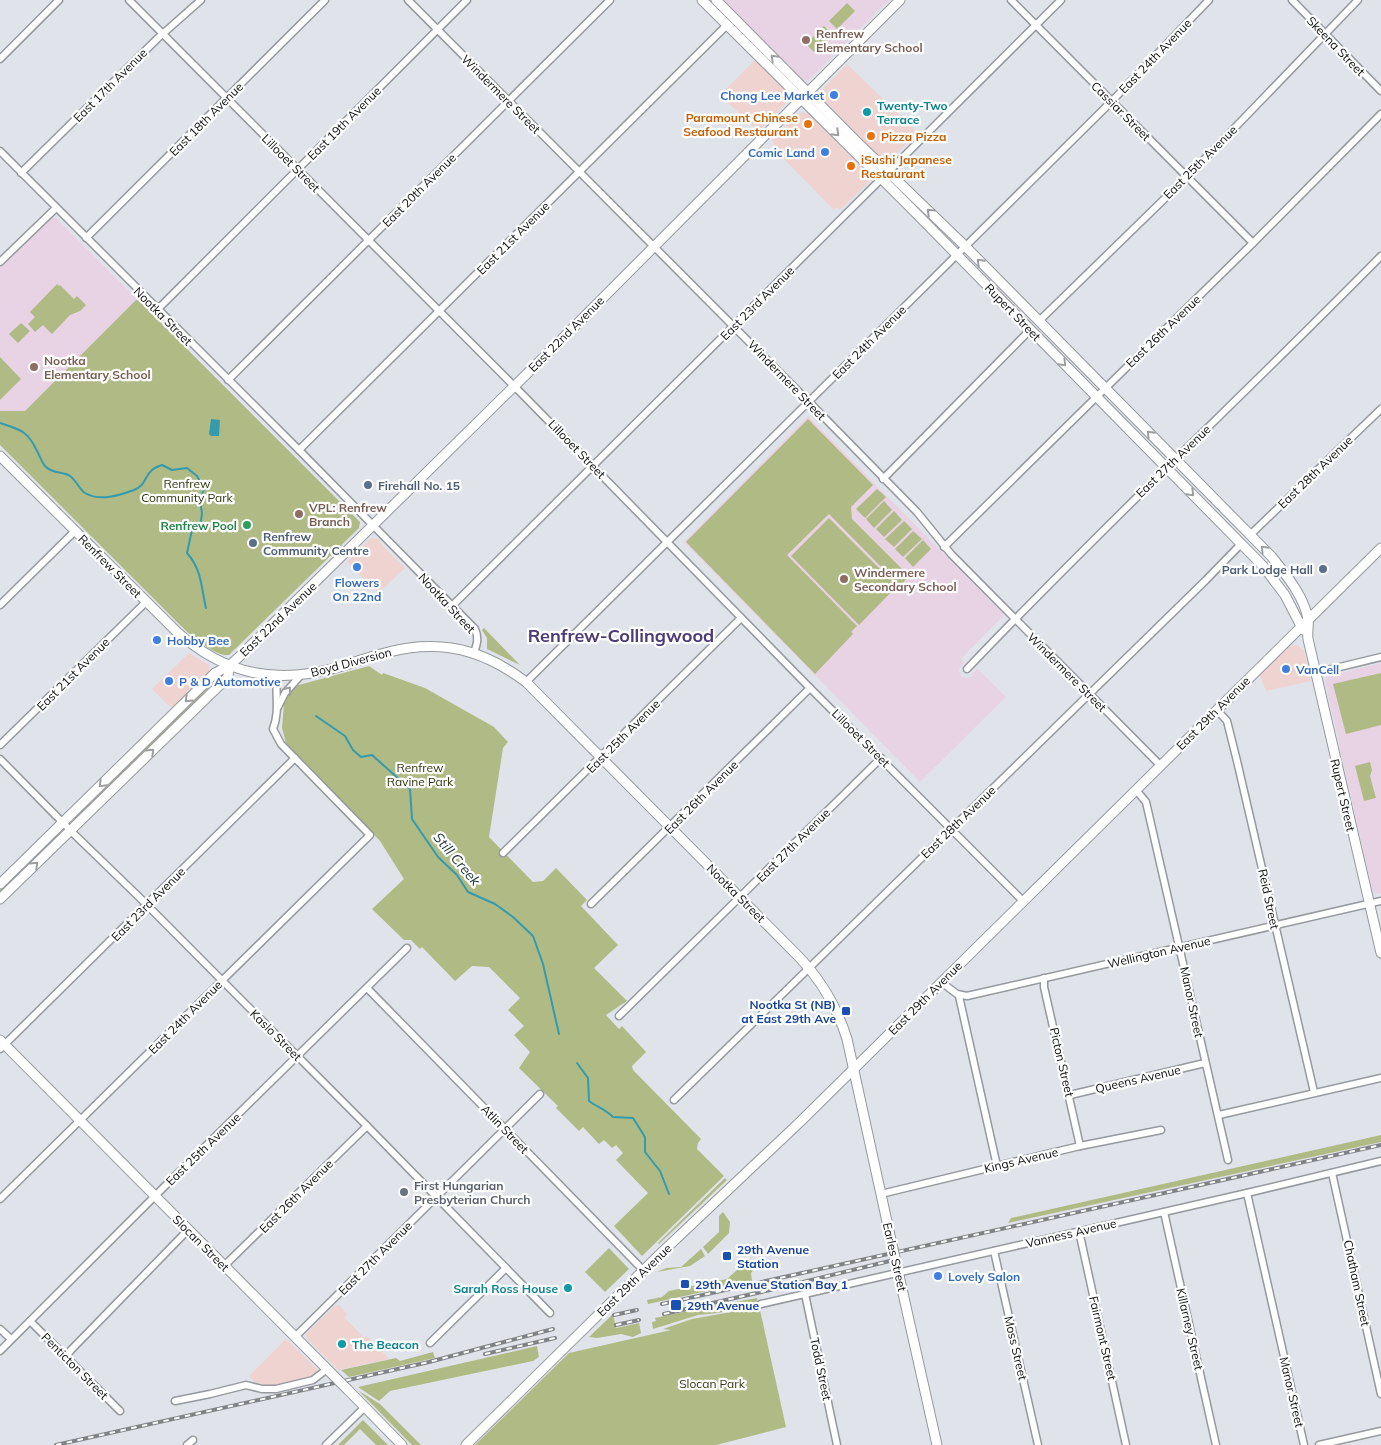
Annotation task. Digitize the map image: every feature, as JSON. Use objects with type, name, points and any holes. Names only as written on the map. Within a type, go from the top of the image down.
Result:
[{"type":"street","points":[[0,59],[59,0]]},
{"type":"street","name":"Lillooet Street","points":[[129,0],[440,311],[810,688],[1023,900]]},
{"type":"street","name":"East 17th Avenue","points":[[21,173],[200,0]]},
{"type":"street","name":"East 18th Avenue","points":[[86,238],[325,0]]},
{"type":"street","name":"Windermere Street","points":[[408,0],[917,512],[944,547],[1160,766]]},
{"type":"street","name":"East 19th Avenue","points":[[157,310],[467,0]]},
{"type":"street","name":"East 20th Avenue","points":[[228,380],[610,0]]},
{"type":"street","name":"Rupert Street","points":[[702,0],[805,96]]},
{"type":"street","name":"Rupert Street","points":[[716,0],[805,96],[884,175],[956,254],[1275,580],[1304,623]]},
{"type":"street","name":"East 22nd Avenue","points":[[0,884],[215,673],[230,666],[373,526],[900,0]]},
{"type":"street","name":"Cassiar Street","points":[[1011,0],[1253,243]]},
{"type":"street","name":"East 23rd Avenue","points":[[452,606],[1061,0]]},
{"type":"street","name":"East 24th Avenue","points":[[526,682],[1112,101],[1209,0]]},
{"type":"street","name":"Skeena Street","points":[[1292,0],[1381,91]]},
{"type":"street","name":"East 25th Avenue","points":[[1039,321],[1187,177],[1358,0]]},
{"type":"street","name":"East 21st Avenue","points":[[299,450],[727,24]]},
{"type":"street","name":"East 26th Avenue","points":[[944,547],[1253,243],[1381,114]]},
{"type":"street","name":"Nootka Street","points":[[0,151],[299,450],[474,629],[477,635],[474,653],[494,661],[526,682],[809,968],[823,986],[836,1010],[847,1040],[853,1069]]},
{"type":"street","name":"Rupert Street","points":[[884,175],[964,246],[1105,387],[1272,557],[1295,588],[1381,953]]},
{"type":"street","points":[[0,262],[56,208]]},
{"type":"street","name":"East 27th Avenue","points":[[967,669],[1014,619],[1381,256]]},
{"type":"street","points":[[883,479],[1030,330]]},
{"type":"street","name":"East 28th Avenue","points":[[1250,535],[1381,409]]},
{"type":"street","name":"Renfrew Street","points":[[1,459],[187,641],[216,661],[230,666]]},
{"type":"street","points":[[0,605],[75,531]]},
{"type":"street","name":"East 28th Avenue","points":[[674,1100],[1241,544]]},
{"type":"street","name":"East 29th Avenue","points":[[466,1445],[643,1270],[761,1160],[1381,548]]},
{"type":"street","name":"East 21st Avenue","points":[[0,745],[146,602]]},
{"type":"street","name":"East 25th Avenue","points":[[503,853],[741,618]]},
{"type":"street","name":"Boyd Diversion","points":[[230,666],[250,672],[277,676],[301,675],[323,671],[408,648],[437,647],[474,653]]},
{"type":"street","points":[[1315,673],[1381,657]]},
{"type":"street","name":"East 22nd Avenue","points":[[0,899],[228,677],[230,666]]},
{"type":"street","points":[[278,706],[285,693],[301,675]]},
{"type":"street","points":[[277,676],[277,718],[272,729],[281,744],[295,758]]},
{"type":"street","name":"East 26th Avenue","points":[[591,904],[810,688]]},
{"type":"street","name":"Reid Street","points":[[1217,710],[1227,721],[1314,1092]]},
{"type":"street","name":"East 23rd Avenue","points":[[2,1044],[147,905],[295,758]]},
{"type":"street","name":"East 24th Avenue","points":[[0,1199],[370,835],[295,758]]},
{"type":"street","name":"East 27th Avenue","points":[[620,1016],[881,758]]},
{"type":"street","name":"Kaslo Street","points":[[0,759],[70,831],[147,905],[368,1126],[550,1313]]},
{"type":"street","name":"Manor Street","points":[[1136,790],[1146,802],[1228,1160]]},
{"type":"street","name":"Wellington Avenue","points":[[959,996],[967,996],[1381,901]]},
{"type":"street","name":"East 25th Avenue","points":[[0,1350],[407,948]]},
{"type":"street","name":"Picton Street","points":[[1044,978],[1044,987],[1070,1095],[1080,1146]]},
{"type":"street","points":[[942,982],[959,996],[996,1166]]},
{"type":"street","name":"Atlin Street","points":[[367,988],[643,1270]]},
{"type":"street","name":"Slocan Street","points":[[2,1044],[80,1120],[402,1445]]},
{"type":"street","name":"Queens Avenue","points":[[1070,1095],[1205,1063]]},
{"type":"street","name":"Earles Street","points":[[853,1069],[937,1445]]},
{"type":"street","points":[[1218,1115],[1381,1078]]},
{"type":"street","name":"East 27th Avenue","points":[[295,1337],[540,1094]]},
{"type":"street","name":"East 26th Avenue","points":[[224,1266],[368,1126]]},
{"type":"street","name":"Kings Avenue","points":[[881,1194],[1080,1146],[1161,1130]]},
{"type":"street","name":"Vanness Avenue","points":[[761,1304],[1381,1161]]},
{"type":"street","name":"Chatham Street","points":[[1332,1173],[1381,1394]]},
{"type":"street","name":"Manor Street","points":[[1247,1193],[1304,1445]]},
{"type":"street","name":"Killarney Street","points":[[1164,1212],[1216,1445]]},
{"type":"street","points":[[66,1357],[188,1230]]},
{"type":"street","name":"Fairmont Street","points":[[1079,1231],[1126,1445]]},
{"type":"street","name":"Moss Street","points":[[994,1250],[1038,1445]]},
{"type":"street","points":[[430,1342],[506,1268]]},
{"type":"street","name":"Todd Street","points":[[805,1294],[838,1445]]},
{"type":"street","name":"Penticton Street","points":[[30,1321],[120,1412]]},
{"type":"street","points":[[0,1328],[11,1339]]},
{"type":"street","points":[[175,1400],[246,1385],[262,1389],[276,1389],[313,1380],[327,1369]]},
{"type":"street","points":[[326,1445],[364,1407]]},
{"type":"street","points":[[1319,1445],[1381,1431]]},
{"type":"street","points":[[187,1445],[193,1440]]},
{"type":"shaded area","name":"Renfrew Elementary School","points":[[723,0],[889,0],[806,81]]},
{"type":"shaded area","points":[[755,60],[789,96],[786,103],[761,129],[756,126],[754,127],[720,95]]},
{"type":"shaded area","name":"Twenty-Two Terrace","points":[[847,64],[916,131],[917,134],[887,162],[883,161],[820,96],[820,92]]},
{"type":"shaded area","points":[[802,112],[808,113],[869,176],[869,182],[841,209],[836,208],[834,210],[773,148],[775,147],[772,139]]},
{"type":"shaded area","name":"Nootka Elementary School","points":[[53,217],[137,299],[0,436],[0,267],[49,218]]},
{"type":"shaded area","name":"Windermere Secondary School","points":[[808,416],[1004,615],[961,659],[964,662],[959,670],[961,676],[967,678],[972,676],[977,668],[1006,697],[920,782],[684,542]]},
{"type":"shaded area","points":[[370,539],[378,539],[405,568],[378,593],[347,562]]},
{"type":"shaded area","points":[[1297,645],[1304,651],[1311,681],[1266,691],[1260,675],[1289,647]]},
{"type":"shaded area","points":[[189,653],[209,665],[209,673],[174,707],[168,705],[152,689]]},
{"type":"shaded area","points":[[1381,663],[1381,894],[1374,892],[1372,889],[1325,679],[1329,676]]},
{"type":"shaded area","points":[[336,1305],[339,1305],[347,1314],[345,1318],[364,1338],[367,1336],[389,1359],[338,1370],[307,1339],[307,1333]]},
{"type":"shaded area","points":[[286,1339],[318,1372],[312,1377],[267,1387],[259,1386],[249,1376]]},
{"type":"green space","points":[[847,3],[855,11],[837,29],[829,21]]},
{"type":"green space","points":[[824,26],[832,34],[814,52],[806,44]]},
{"type":"green space","points":[[57,284],[74,299],[77,296],[86,305],[80,311],[70,315],[52,334],[43,325],[35,332],[28,324],[35,317],[30,312]]},
{"type":"green space","name":"Renfrew Community Park","points":[[137,299],[360,522],[359,528],[229,655],[223,655],[210,649],[183,628],[0,445],[0,411],[25,411]]},
{"type":"green space","points":[[21,323],[30,331],[18,343],[9,334]]},
{"type":"green space","points":[[0,357],[21,379],[0,400]]},
{"type":"green space","points":[[808,419],[873,485],[851,507],[852,519],[909,576],[900,586],[829,514],[787,555],[857,626],[851,632],[853,634],[815,674],[686,542]]},
{"type":"green space","points":[[877,489],[886,497],[865,518],[856,509]]},
{"type":"green space","points":[[884,501],[892,510],[874,528],[866,519]]},
{"type":"green space","points":[[894,511],[902,520],[884,537],[876,529]]},
{"type":"green space","points":[[829,518],[897,586],[859,625],[791,556]]},
{"type":"green space","points":[[904,521],[912,529],[894,547],[885,539]]},
{"type":"green space","points":[[913,531],[922,539],[903,557],[895,549]]},
{"type":"green space","points":[[923,540],[931,549],[913,567],[905,558]]},
{"type":"green space","points":[[484,628],[520,665],[487,649],[487,638],[482,630]]},
{"type":"green space","name":"Renfrew Ravine Park","points":[[369,666],[382,675],[383,673],[425,688],[494,727],[508,742],[503,748],[489,837],[533,882],[543,881],[556,868],[587,900],[581,906],[618,945],[594,968],[627,1001],[606,1015],[619,1029],[622,1026],[646,1052],[632,1066],[633,1070],[701,1139],[697,1149],[724,1176],[642,1256],[614,1226],[648,1193],[616,1160],[623,1153],[616,1145],[612,1148],[604,1140],[599,1144],[583,1127],[579,1131],[556,1108],[558,1106],[519,1068],[530,1052],[514,1035],[524,1026],[508,1010],[520,998],[489,967],[472,966],[455,981],[422,947],[420,949],[411,940],[404,940],[372,909],[404,879],[380,841],[286,743],[282,728],[284,703],[285,697],[295,686]]},
{"type":"green space","points":[[1381,673],[1381,725],[1346,734],[1333,684]]},
{"type":"green space","points":[[220,676],[186,712],[75,819],[74,817]]},
{"type":"green space","points":[[1370,762],[1372,770],[1370,776],[1376,798],[1364,801],[1355,766]]},
{"type":"green space","points":[[58,833],[59,836],[0,894],[0,889]]},
{"type":"green space","points":[[1381,1135],[1381,1142],[1008,1223],[1011,1218]]},
{"type":"green space","points":[[725,1178],[727,1180],[658,1243]]},
{"type":"green space","points":[[723,1212],[730,1222],[729,1233],[708,1254],[703,1247],[719,1232],[719,1216]]},
{"type":"green space","points":[[609,1248],[629,1269],[605,1292],[585,1272]]},
{"type":"green space","points":[[701,1249],[705,1256],[690,1266],[657,1272],[666,1268],[681,1267]]},
{"type":"green space","points":[[747,1261],[755,1268],[751,1273],[752,1281],[648,1304],[647,1300],[662,1297],[669,1291],[727,1279]]},
{"type":"green space","points":[[757,1298],[759,1308],[756,1309],[755,1306],[749,1306],[718,1313],[698,1315],[653,1329],[652,1322],[656,1321],[655,1318]]},
{"type":"green space","name":"Slocan Park","points":[[748,1309],[760,1310],[786,1427],[716,1445],[475,1445],[569,1353],[671,1330],[663,1329],[692,1319]]},
{"type":"green space","points":[[613,1314],[616,1328],[639,1323],[641,1333],[633,1337],[621,1334],[597,1338],[589,1337]]},
{"type":"green space","points":[[537,1346],[539,1357],[533,1361],[390,1391],[379,1401],[358,1387]]},
{"type":"green space","points":[[433,1352],[435,1358],[349,1377],[341,1370],[396,1358],[400,1361]]},
{"type":"green space","points":[[359,1391],[380,1404],[421,1445],[412,1445]]},
{"type":"green space","points":[[363,1420],[388,1445],[376,1445],[360,1429],[344,1445],[338,1445]]},
{"type":"water","points":[[211,419],[220,420],[219,436],[211,436],[209,434]]},
{"type":"waterway","name":"Still Creek","points":[[0,423],[25,434],[33,443],[42,462],[48,469],[70,476],[85,493],[91,496],[110,497],[134,490],[141,486],[152,470],[162,465],[172,470],[187,468],[197,476],[204,489],[200,501],[201,521],[192,530],[187,553],[196,566],[206,608]]},
{"type":"waterway","name":"Still Creek","points":[[316,716],[345,736],[353,750],[361,757],[372,755],[410,789],[412,819],[438,857],[457,875],[468,892],[495,904],[513,917],[533,936],[543,964],[559,1034]]},
{"type":"waterway","name":"Still Creek","points":[[577,1063],[588,1078],[589,1101],[613,1117],[633,1118],[645,1137],[645,1152],[660,1171],[669,1194]]},
{"type":"railway","points":[[662,1304],[1381,1145]]},
{"type":"railway","points":[[664,1314],[898,1259]]},
{"type":"railway","points":[[614,1315],[637,1310]]},
{"type":"railway","points":[[616,1325],[639,1320]]},
{"type":"railway","points":[[56,1445],[429,1362],[553,1329]]},
{"type":"railway","points":[[485,1354],[555,1338]]},
{"type":"place","name":"Renfrew Elementary School","points":[[806,40]]},
{"type":"place","name":"Chong Lee Market","points":[[834,95]]},
{"type":"place","name":"Twenty-Two Terrace","points":[[867,112]]},
{"type":"place","name":"Paramount Chinese Seafood Restaurant","points":[[808,124]]},
{"type":"place","name":"Pizza Pizza","points":[[871,136]]},
{"type":"place","name":"Comic Land","points":[[825,152]]},
{"type":"place","name":"iSushi Japanese Restaurant","points":[[851,166]]},
{"type":"place","name":"Nootka Elementary School","points":[[34,367]]},
{"type":"place","name":"Firehall No. 15","points":[[368,485]]},
{"type":"place","name":"VPL: Renfrew Branch","points":[[299,514]]},
{"type":"place","name":"Renfrew Pool","points":[[247,525]]},
{"type":"place","name":"Renfrew Community Centre","points":[[253,543]]},
{"type":"place","name":"Flowers On 22nd","points":[[357,567]]},
{"type":"place","name":"Park Lodge Hall","points":[[1323,569]]},
{"type":"place","name":"Windermere Secondary School","points":[[844,579]]},
{"type":"place","name":"Hobby Bee","points":[[157,640]]},
{"type":"place","name":"VanCell","points":[[1286,669]]},
{"type":"place","name":"P & D Automotive","points":[[169,681]]},
{"type":"place","name":"Nootka St (NB) at East 29th Ave","points":[[846,1011]]},
{"type":"place","name":"First Hungarian Presbyterian Church","points":[[404,1192]]},
{"type":"place","name":"29th Avenue Station","points":[[727,1256]]},
{"type":"place","name":"Lovely Salon","points":[[938,1276]]},
{"type":"place","name":"29th Avenue Station Bay 1","points":[[685,1284]]},
{"type":"place","name":"Sarah Ross House","points":[[568,1288]]},
{"type":"place","name":"29th Avenue","points":[[676,1305]]},
{"type":"place","name":"The Beacon","points":[[342,1344]]},
{"type":"district","name":"Renfrew-Collingwood","points":[[621,635]]}]
